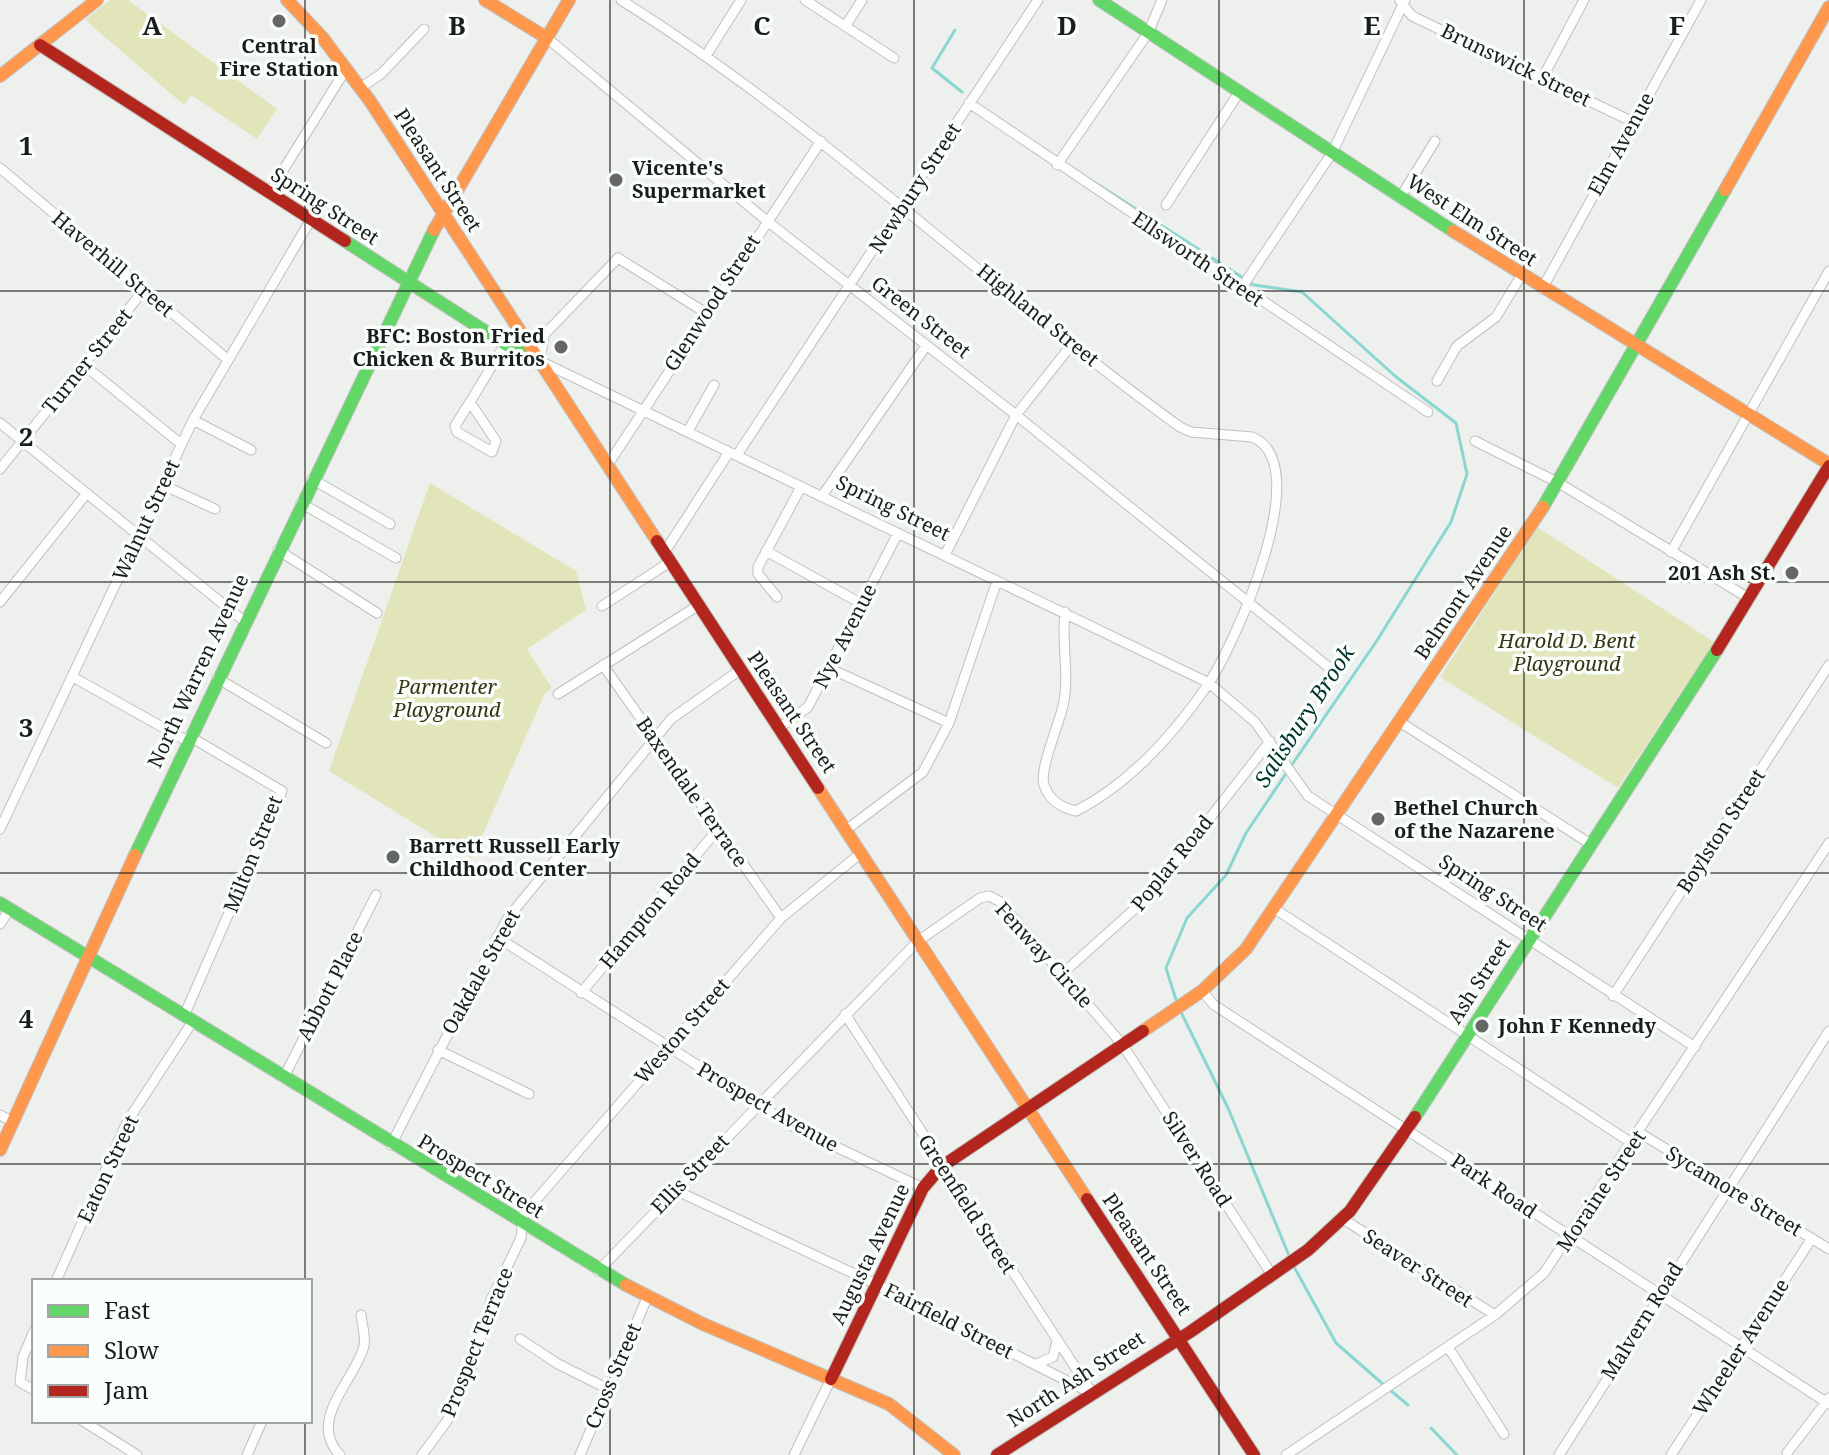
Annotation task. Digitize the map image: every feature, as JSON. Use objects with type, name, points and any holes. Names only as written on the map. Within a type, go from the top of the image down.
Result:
[{"type":"street","points":[[0,76],[97,0]]},
{"type":"street","name":"Pleasant Street","points":[[287,0],[320,35],[360,88],[1254,1455]]},
{"type":"street","name":"Green Street","points":[[485,0],[547,38],[767,221],[1016,415],[1331,669]]},
{"type":"street","name":"North Warren Avenue","points":[[0,1150],[188,738],[407,282],[442,213],[569,0]]},
{"type":"street","name":"Highland Street","points":[[621,0],[707,54],[821,141],[1180,427],[1191,432],[1252,437],[1261,440],[1271,453],[1277,473],[1276,501],[1250,604],[1209,683],[1153,751],[1115,787],[1076,811],[1063,808],[1044,786],[1043,773],[1064,701],[1065,612]]},
{"type":"street","points":[[707,54],[741,0]]},
{"type":"street","points":[[805,0],[894,58]]},
{"type":"street","points":[[846,25],[862,0]]},
{"type":"street","name":"Newbury Street","points":[[667,557],[733,453],[851,287],[1038,0]]},
{"type":"street","name":"West Elm Street","points":[[1099,0],[1238,94],[1521,276],[1829,465]]},
{"type":"street","points":[[1057,165],[1148,33],[1162,0]]},
{"type":"street","points":[[1543,77],[1584,0]]},
{"type":"street","name":"Elm Avenue","points":[[1542,289],[1701,0]]},
{"type":"street","points":[[1245,282],[1332,153],[1403,1]]},
{"type":"street","name":"Brunswick Street","points":[[1403,1],[1412,16],[1633,122]]},
{"type":"street","name":"Belmont Avenue","points":[[1025,1108],[1202,991],[1246,949],[1559,483],[1829,7]]},
{"type":"street","points":[[360,88],[381,74],[424,29]]},
{"type":"street","name":"Spring Street","points":[[40,45],[505,344],[1209,683],[1243,709],[1270,741],[1292,778],[1308,796],[1695,1047]]},
{"type":"street","points":[[269,193],[346,69]]},
{"type":"street","points":[[1166,205],[1238,94]]},
{"type":"street","name":"Ellsworth Street","points":[[969,103],[1057,165],[1245,282],[1428,412]]},
{"type":"street","name":"Glenwood Street","points":[[607,466],[821,141]]},
{"type":"street","points":[[1400,198],[1435,141]]},
{"type":"street","name":"Haverhill Street","points":[[0,168],[227,359]]},
{"type":"street","name":"Walnut Street","points":[[0,829],[193,420],[310,221]]},
{"type":"street","points":[[540,361],[544,335],[618,258],[706,313]]},
{"type":"street","points":[[1671,552],[1829,271]]},
{"type":"street","points":[[1437,381],[1457,346],[1496,317],[1521,276]]},
{"type":"street","name":"Turner Street","points":[[0,469],[143,291]]},
{"type":"street","points":[[945,555],[1016,415],[1073,343]]},
{"type":"street","points":[[470,402],[496,441],[492,452],[457,432],[455,426],[505,344]]},
{"type":"street","points":[[822,496],[926,346]]},
{"type":"street","points":[[84,365],[181,444]]},
{"type":"street","points":[[688,431],[714,385]]},
{"type":"street","points":[[193,420],[251,450]]},
{"type":"street","points":[[0,423],[244,621]]},
{"type":"street","points":[[1475,441],[1559,483],[1750,599]]},
{"type":"street","name":"Ash Street","points":[[1178,1338],[1292,1262],[1343,1219],[1408,1128],[1592,845],[1750,599],[1829,465]]},
{"type":"street","points":[[312,479],[390,524]]},
{"type":"street","points":[[163,485],[215,509]]},
{"type":"street","points":[[777,597],[758,574],[766,551],[801,487]]},
{"type":"street","points":[[0,602],[87,493]]},
{"type":"street","points":[[301,503],[396,558]]},
{"type":"street","name":"Nye Avenue","points":[[779,728],[808,707],[831,669],[898,533]]},
{"type":"street","points":[[278,550],[377,613]]},
{"type":"street","points":[[766,551],[862,604]]},
{"type":"street","points":[[602,606],[667,557]]},
{"type":"street","points":[[846,830],[923,772],[949,723],[997,581]]},
{"type":"street","points":[[558,694],[699,605]]},
{"type":"street","name":"Baxendale Terrace","points":[[603,665],[781,918]]},
{"type":"street","name":"Boylston Street","points":[[1613,996],[1829,665]]},
{"type":"street","points":[[831,669],[949,723]]},
{"type":"street","name":"Oakdale Street","points":[[391,1145],[497,937],[520,903],[671,719],[740,670]]},
{"type":"street","points":[[73,677],[188,738]]},
{"type":"street","points":[[217,678],[326,743]]},
{"type":"street","points":[[1400,722],[1592,845]]},
{"type":"street","name":"Milton Street","points":[[188,738],[282,791],[189,1018]]},
{"type":"street","name":"Poplar Road","points":[[1062,974],[1149,896],[1263,746],[1270,741]]},
{"type":"street","name":"Hampton Road","points":[[581,993],[718,829]]},
{"type":"street","name":"Moraine Street","points":[[1286,1455],[1495,1315],[1544,1273],[1633,1144],[1829,843]]},
{"type":"street","name":"Weston Street","points":[[524,1225],[523,1215],[781,918],[861,853]]},
{"type":"street","name":"Abbott Place","points":[[284,1077],[376,895]]},
{"type":"street","name":"Fenway Circle","points":[[918,941],[980,898],[989,896],[999,901],[1122,1044]]},
{"type":"street","points":[[0,924],[5,906]]},
{"type":"street","name":"Prospect Street","points":[[5,906],[598,1271],[647,1298],[889,1404],[954,1455]]},
{"type":"street","points":[[1275,909],[1469,1033],[1633,1144]]},
{"type":"street","name":"Prospect Avenue","points":[[497,937],[794,1127],[923,1188]]},
{"type":"street","name":"Ellis Street","points":[[598,1271],[918,941]]},
{"type":"street","name":"Park Road","points":[[1202,991],[1214,1005],[1408,1128],[1658,1295],[1828,1401]]},
{"type":"street","name":"Greenfield Street","points":[[845,1014],[941,1167],[1091,1393]]},
{"type":"street","name":"Eaton Street","points":[[57,1279],[127,1122],[189,1018]]},
{"type":"street","name":"Malvern Road","points":[[1559,1455],[1658,1295],[1829,1031]]},
{"type":"street","name":"Silver Road","points":[[1122,1044],[1272,1275]]},
{"type":"street","points":[[438,1050],[529,1094]]},
{"type":"street","name":"Augusta Avenue","points":[[794,1455],[923,1188],[941,1167],[1025,1108]]},
{"type":"street","points":[[0,1115],[13,1122]]},
{"type":"street","name":"Sycamore Street","points":[[1640,1133],[1829,1249]]},
{"type":"street","name":"Fairfield Street","points":[[675,1190],[876,1284],[1091,1393]]},
{"type":"street","name":"Seaver Street","points":[[1343,1219],[1495,1315]]},
{"type":"street","name":"Prospect Terrace","points":[[422,1455],[447,1421],[473,1364],[491,1300],[524,1225]]},
{"type":"street","name":"Wheeler Avenue","points":[[1671,1455],[1812,1238]]},
{"type":"street","name":"Cross Street","points":[[580,1455],[647,1298]]},
{"type":"street","points":[[340,1455],[334,1449],[330,1434],[332,1411],[364,1345],[361,1315]]},
{"type":"street","points":[[32,1336],[23,1357],[20,1382],[32,1389]]},
{"type":"street","name":"North Ash Street","points":[[997,1455],[1178,1338]]},
{"type":"street","points":[[520,1339],[558,1364],[608,1389]]},
{"type":"street","points":[[1036,1364],[1053,1357],[1057,1341]]},
{"type":"street","points":[[1448,1347],[1504,1434]]},
{"type":"street","points":[[1787,1453],[1828,1401]]},
{"type":"street","points":[[86,1423],[137,1455]]},
{"type":"street","points":[[247,1455],[261,1423]]},
{"type":"green space","points":[[110,0],[128,0],[277,109],[257,139],[191,95],[184,105],[85,20]]},
{"type":"green space","name":"Parmenter Playground","points":[[430,483],[576,571],[586,610],[527,649],[552,688],[545,693],[472,859],[329,771]]},
{"type":"green space","name":"Harold D. Bent Playground","points":[[1537,527],[1714,642],[1618,788],[1440,677]]},
{"type":"waterway","name":"Salisbury Brook","points":[[955,30],[932,68],[962,92]]},
{"type":"waterway","name":"Salisbury Brook","points":[[1094,182],[1254,285],[1302,292],[1395,376],[1456,423],[1467,474],[1451,522],[1376,642],[1291,766]]},
{"type":"waterway","name":"Salisbury Brook","points":[[1177,1003],[1166,968],[1187,918],[1226,875],[1246,833],[1287,772]]},
{"type":"waterway","name":"Salisbury Brook","points":[[1180,1010],[1228,1108],[1290,1258]]},
{"type":"waterway","name":"Salisbury Brook","points":[[1293,1265],[1336,1343],[1384,1385]]},
{"type":"waterway","name":"Salisbury Brook","points":[[1390,1390],[1408,1405]]},
{"type":"waterway","name":"Salisbury Brook","points":[[1431,1428],[1457,1455]]},
{"type":"traffic: fast","points":[[1099,0],[1453,231]]},
{"type":"traffic: fast","points":[[1543,507],[1725,190]]},
{"type":"traffic: fast","points":[[135,855],[434,230]]},
{"type":"traffic: fast","points":[[345,241],[505,344],[534,358]]},
{"type":"traffic: fast","points":[[1415,1117],[1717,650]]},
{"type":"traffic: fast","points":[[0,903],[626,1285]]},
{"type":"traffic: slow","points":[[0,76],[97,0]]},
{"type":"traffic: slow","points":[[287,0],[322,37],[370,101],[657,541]]},
{"type":"traffic: slow","points":[[485,0],[547,38]]},
{"type":"traffic: slow","points":[[434,230],[569,0]]},
{"type":"traffic: slow","points":[[1725,190],[1829,7]]},
{"type":"traffic: slow","points":[[1453,231],[1829,464]]},
{"type":"traffic: slow","points":[[1143,1031],[1202,991],[1246,949],[1543,507]]},
{"type":"traffic: slow","points":[[818,788],[1087,1199]]},
{"type":"traffic: slow","points":[[0,1150],[135,855]]},
{"type":"traffic: slow","points":[[626,1285],[703,1324],[889,1404],[954,1455]]},
{"type":"traffic: jam","points":[[40,45],[345,241]]},
{"type":"traffic: jam","points":[[1717,650],[1829,466]]},
{"type":"traffic: jam","points":[[657,541],[818,788]]},
{"type":"traffic: jam","points":[[831,1379],[923,1188],[941,1167],[1143,1031]]},
{"type":"traffic: jam","points":[[997,1455],[1190,1332],[1308,1250],[1350,1211],[1415,1117]]},
{"type":"traffic: jam","points":[[1087,1199],[1254,1455]]},
{"type":"place","name":"Central Fire Station","points":[[279,21]]},
{"type":"place","name":"Vicente's Supermarket","points":[[616,180]]},
{"type":"place","name":"BFC: Boston Fried Chicken & Burritos","points":[[561,347]]},
{"type":"place","name":"201 Ash St.","points":[[1792,573]]},
{"type":"place","name":"Bethel Church of the Nazarene","points":[[1378,819]]},
{"type":"place","name":"Barrett Russell Early Childhood Center","points":[[393,857]]},
{"type":"place","name":"John F Kennedy","points":[[1482,1026]]}]
